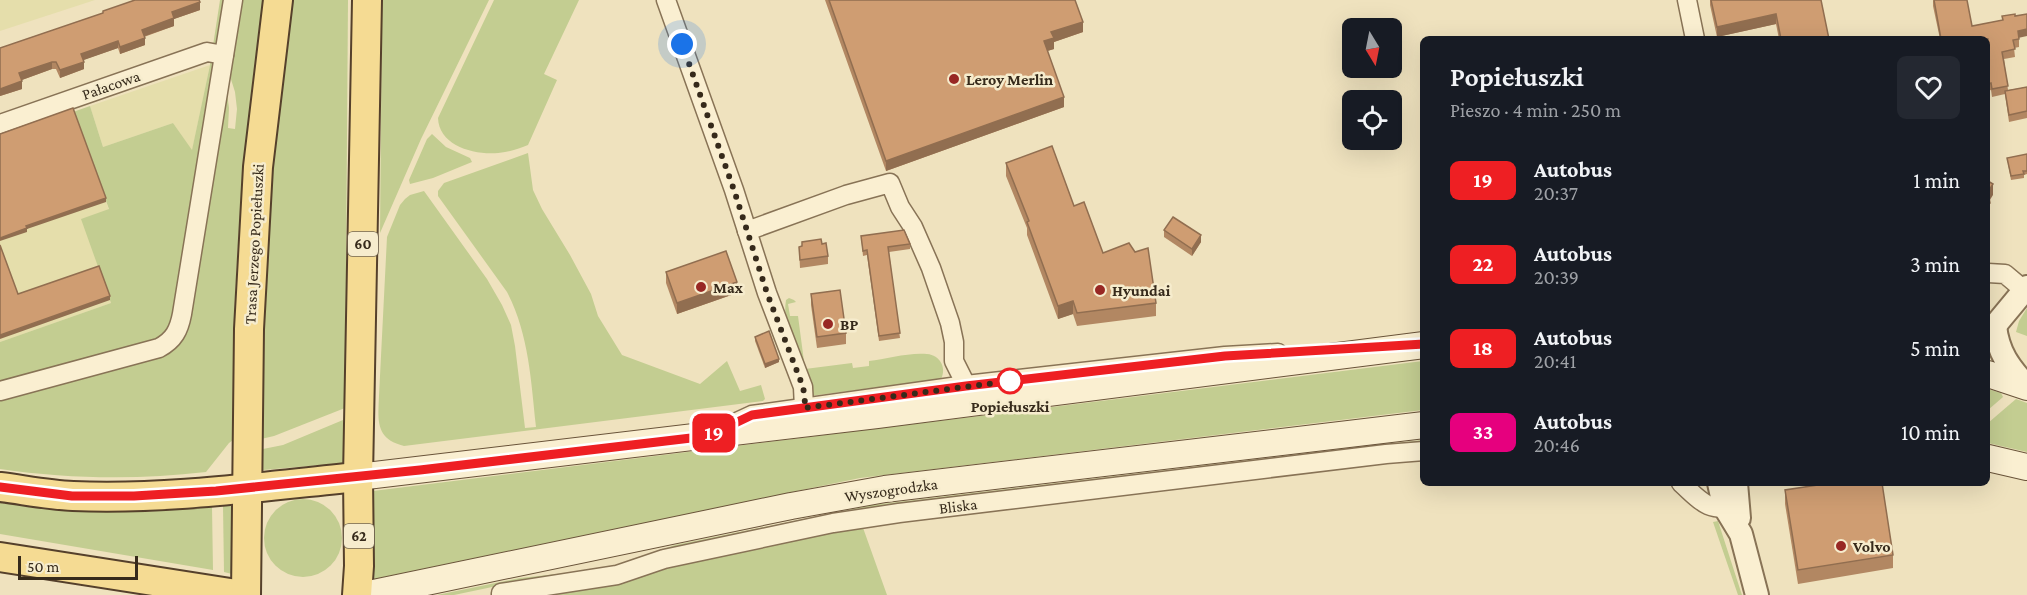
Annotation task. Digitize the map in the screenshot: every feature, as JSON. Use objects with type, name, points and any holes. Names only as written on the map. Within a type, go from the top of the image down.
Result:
[{"type":"main road","name":"Trasa Jerzego Popiełuszki","points":[[244,595],[248,488],[249,328],[257,179],[278,0]]},
{"type":"main road","name":"60","points":[[358,477],[367,3]]},
{"type":"main road","points":[[0,487],[72,496],[134,496],[248,488],[708,436],[1420,346]]},
{"type":"main road","points":[[1990,375],[2027,387]]},
{"type":"main road","name":"Wyszogrodzka","points":[[364,595],[791,506],[885,489],[1420,425]]},
{"type":"main road","points":[[1990,458],[2027,467]]},
{"type":"main road","name":"62","points":[[357,595],[358,477]]},
{"type":"main road","points":[[0,557],[244,595]]},
{"type":"street","points":[[0,391],[159,348],[174,336],[182,314],[233,0]]},
{"type":"street","points":[[666,0],[767,293],[803,387],[804,408]]},
{"type":"street","points":[[1687,0],[1694,36]]},
{"type":"street","name":"Pałacowa","points":[[0,124],[207,52],[224,55]]},
{"type":"street","points":[[747,231],[846,195],[890,183],[900,207],[913,227],[944,302],[954,342],[954,361],[966,386]]},
{"type":"street","points":[[1990,273],[2005,274],[2026,288],[1991,330],[2006,362],[2027,387]]},
{"type":"street","points":[[708,436],[752,415],[966,386],[1225,356],[1420,345]]},
{"type":"street","name":"Bliska","points":[[501,595],[501,593],[617,575],[664,559],[844,522],[1317,462],[1420,451]]},
{"type":"street","points":[[1684,486],[1703,503],[1716,509],[1731,508]]},
{"type":"street","points":[[1720,486],[1741,534],[1757,595]]},
{"type":"street","points":[[1731,508],[1735,486]]},
{"type":"shaded area","points":[[0,0],[95,0],[0,31]]},
{"type":"shaded area","points":[[210,65],[192,151],[173,123],[103,147],[90,106]]},
{"type":"shaded area","points":[[0,137],[87,149],[109,210],[82,219],[111,303],[0,342]]},
{"type":"green space","points":[[220,0],[229,0],[173,324],[158,342],[0,386],[0,342],[111,303],[81,219],[109,209],[73,112],[90,106],[103,147],[173,123],[192,150],[210,65]]},
{"type":"green space","points":[[237,0],[263,0],[252,86],[237,258],[233,345],[233,440],[206,472],[103,477],[52,475],[0,469],[0,395],[171,347],[226,86],[229,108],[228,128],[235,129],[237,109],[229,73]]},
{"type":"green space","points":[[289,0],[348,0],[345,408],[261,439],[265,270],[275,108]]},
{"type":"green space","points":[[382,0],[489,0],[421,139],[380,233]]},
{"type":"green space","points":[[494,0],[579,0],[544,74],[557,80],[528,145],[508,152],[484,153],[463,148],[445,137],[438,118]]},
{"type":"green space","points":[[432,134],[446,147],[470,158],[472,162],[433,178],[410,184],[409,180],[427,139]]},
{"type":"green space","points":[[528,153],[533,190],[591,294],[598,316],[622,355],[700,384],[727,361],[740,391],[761,385],[765,399],[763,401],[404,446],[388,439],[380,427],[378,413],[387,237],[400,205],[410,195],[424,191],[487,279],[502,305],[511,325],[515,346],[525,428],[536,427],[525,341],[514,308],[507,292],[438,196],[438,191],[444,183]]},
{"type":"green space","points":[[789,298],[796,302],[788,304],[790,316],[798,316],[805,369],[852,363],[853,368],[869,366],[869,361],[927,354],[939,359],[943,367],[941,379],[810,396],[786,323],[786,300]]},
{"type":"green space","points":[[2027,308],[2027,336],[2016,332],[2019,321]]},
{"type":"green space","points":[[1420,361],[1420,410],[860,478],[374,579],[373,491]]},
{"type":"green space","points":[[1990,390],[2001,393],[2003,397],[1990,408]]},
{"type":"green space","points":[[2016,399],[2027,403],[2027,452],[1990,443],[1990,421]]},
{"type":"green space","points":[[343,420],[344,463],[263,470],[263,449],[283,445]]},
{"type":"green space","points":[[1420,440],[1420,445],[1071,485],[623,566],[623,563],[675,545],[873,505]]},
{"type":"green space","points":[[303,499],[318,502],[335,516],[342,538],[339,553],[325,570],[303,577],[288,574],[271,560],[264,538],[267,523],[281,506]]},
{"type":"green space","points":[[0,503],[89,511],[142,512],[212,507],[213,570],[0,534]]},
{"type":"green space","points":[[233,505],[232,574],[224,572],[223,506]]},
{"type":"green space","points":[[1718,521],[1742,595],[1738,595],[1713,522]]},
{"type":"green space","points":[[862,525],[887,595],[532,595],[619,583],[682,563]]},
{"type":"green space","points":[[584,571],[525,580],[454,595],[437,595],[520,578]]},
{"type":"building","points":[[135,0],[199,0],[200,2],[172,12],[174,18],[142,30],[145,38],[120,47],[118,41],[81,54],[84,62],[60,70],[56,62],[52,62],[19,73],[22,81],[0,89],[0,48]]},
{"type":"building","name":"Leroy Merlin","points":[[829,0],[1075,0],[1083,22],[1051,32],[1054,38],[1044,41],[1064,97],[886,161]]},
{"type":"building","points":[[1711,0],[1821,0],[1828,36],[1780,36],[1776,14],[1717,27]]},
{"type":"building","points":[[1934,0],[1967,0],[1972,26],[2003,20],[2002,16],[2027,14],[2027,29],[2018,31],[2019,39],[2013,40],[2015,49],[2002,52],[2008,86],[1992,89],[1990,36],[1940,36]]},
{"type":"building","points":[[2027,87],[2027,111],[2009,115],[2005,91]]},
{"type":"building","points":[[73,108],[106,198],[26,226],[27,228],[0,238],[0,134]]},
{"type":"building","points":[[1052,146],[1074,206],[1084,202],[1103,253],[1129,243],[1135,252],[1148,248],[1156,303],[1077,313],[1073,301],[1058,306],[1006,163]]},
{"type":"building","points":[[2027,154],[2027,171],[2023,171],[2024,174],[2011,176],[2007,158]]},
{"type":"building","points":[[1173,217],[1201,235],[1192,249],[1164,230]]},
{"type":"building","points":[[904,230],[910,244],[888,247],[900,333],[879,336],[867,250],[863,251],[861,236]]},
{"type":"building","points":[[821,239],[822,244],[826,243],[828,256],[800,260],[799,247],[802,246],[802,242]]},
{"type":"building","points":[[0,245],[18,294],[99,266],[110,296],[0,335]]},
{"type":"building","name":"Max","points":[[726,251],[737,282],[677,303],[666,272]]},
{"type":"building","name":"BP","points":[[840,290],[846,333],[817,337],[811,294]]},
{"type":"building","points":[[769,331],[779,359],[765,364],[755,337]]},
{"type":"building","name":"Volvo","points":[[1811,486],[1882,486],[1893,555],[1798,570],[1785,490]]},
{"type":"bus line","name":"19","points":[[0,487],[72,496],[134,496],[248,488],[708,436],[752,415],[966,386],[1225,356],[1420,344]]},
{"type":"place","name":"Leroy Merlin","points":[[954,79]]},
{"type":"place","name":"Max","points":[[701,287]]},
{"type":"place","name":"Hyundai","points":[[1100,290]]},
{"type":"place","name":"BP","points":[[828,324]]},
{"type":"place","name":"Popiełuszki","points":[[1010,381]]},
{"type":"place","name":"Volvo","points":[[1841,546]]},
{"type":"route","points":[[682,44],[734,190],[767,293],[803,387],[804,408],[1010,381]]}]
